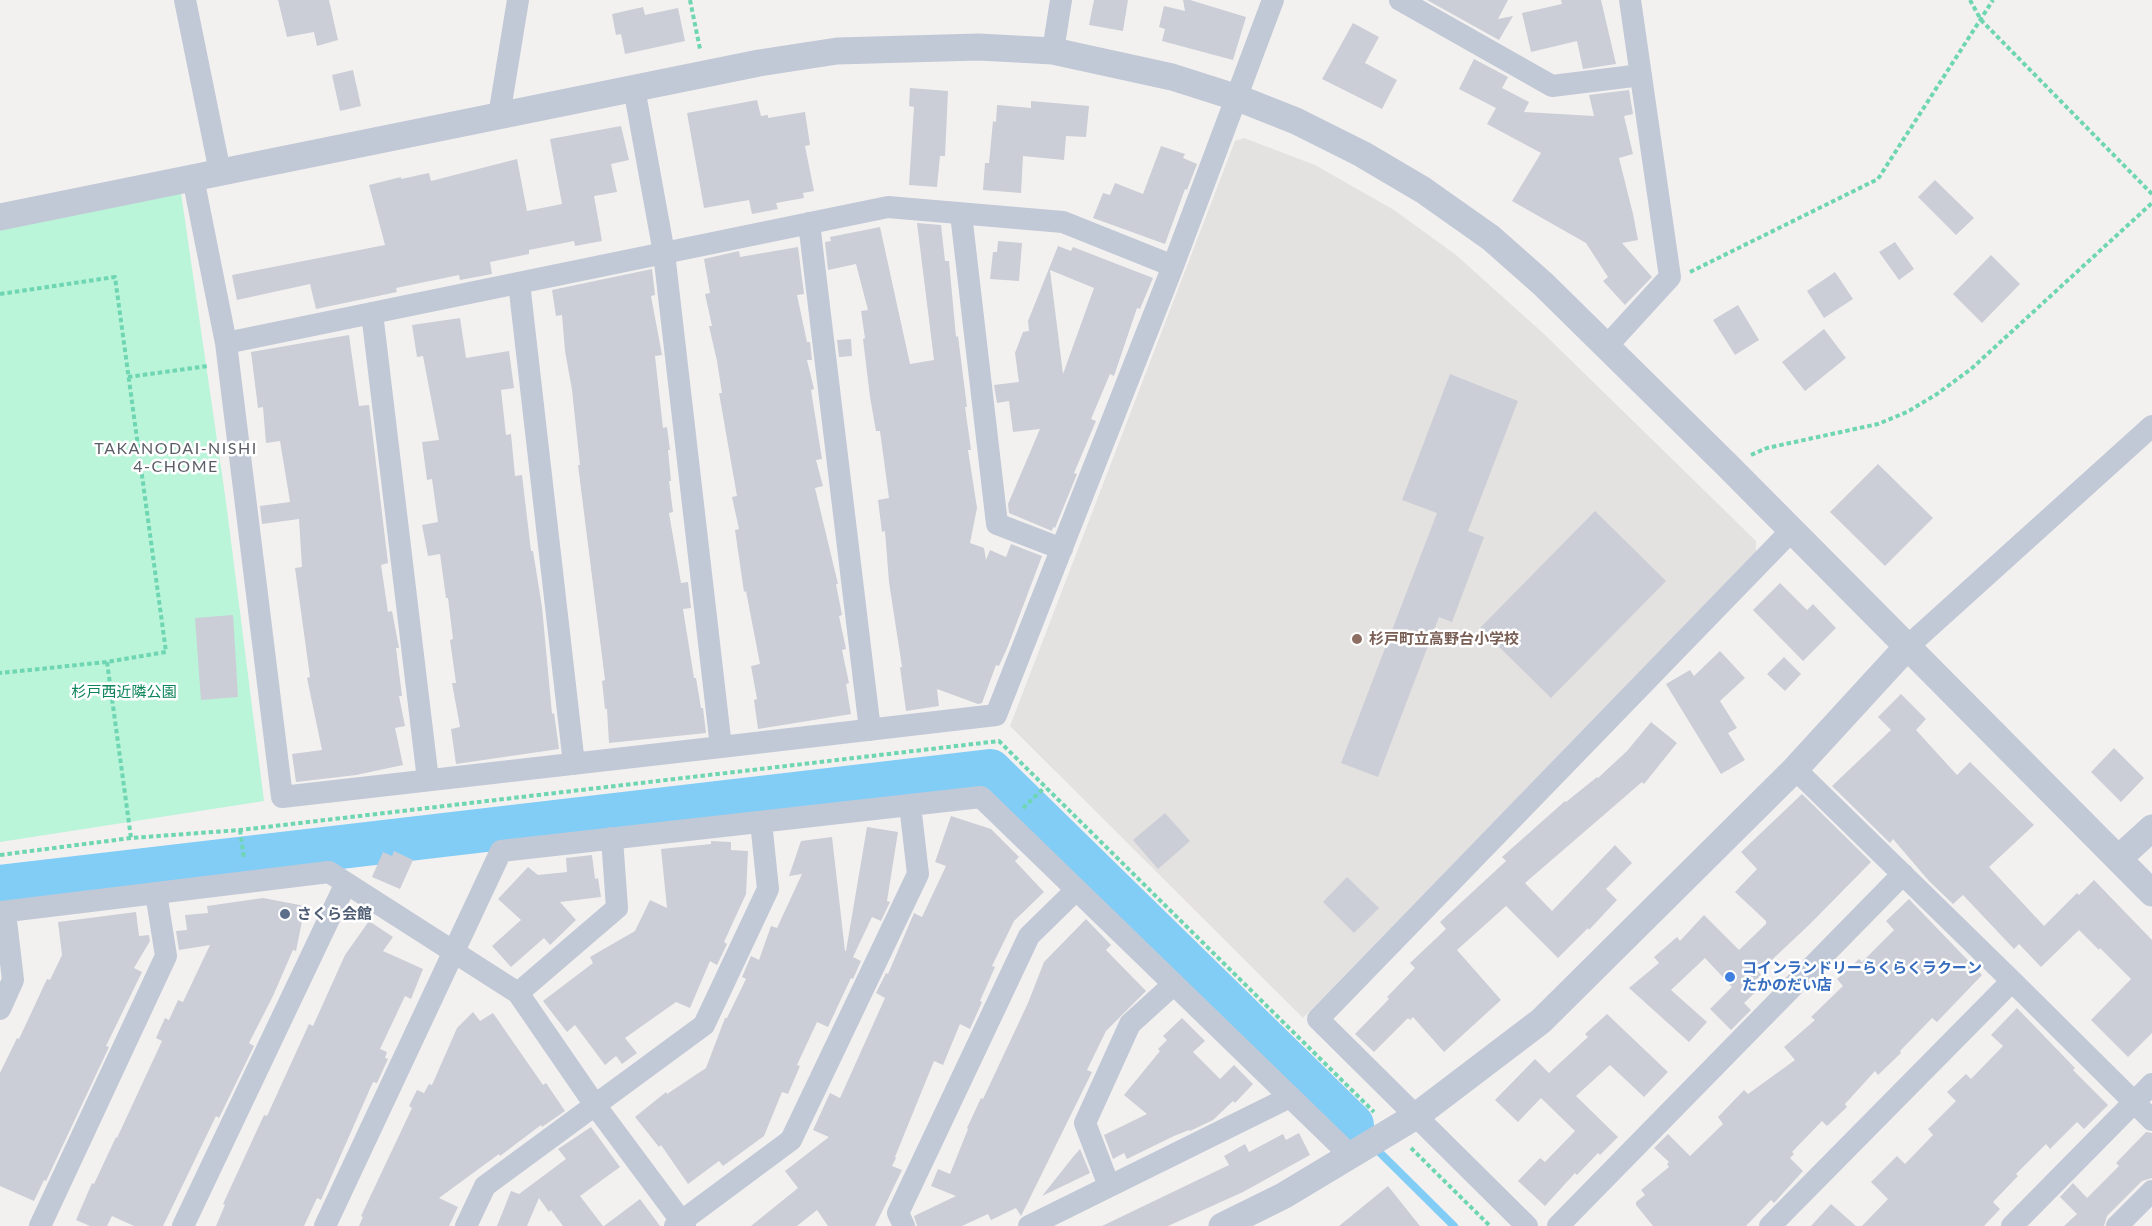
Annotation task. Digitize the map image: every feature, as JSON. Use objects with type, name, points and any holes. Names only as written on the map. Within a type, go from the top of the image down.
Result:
[{"type":"street","points":[[185,0],[220,172]]},
{"type":"street","points":[[499,116],[518,0]]},
{"type":"street","points":[[1053,51],[1061,0]]},
{"type":"street","points":[[193,178],[227,353],[282,797],[996,715],[1173,266],[1273,0]]},
{"type":"street","points":[[1400,0],[1552,86],[1641,75]]},
{"type":"street","points":[[1606,347],[1670,277],[1630,0]]},
{"type":"street","points":[[0,217],[759,63],[837,51],[979,48],[1053,51],[1172,77],[1238,98],[1315,130],[1424,190],[1491,238],[1543,284],[1727,465],[2152,893]]},
{"type":"street","points":[[634,88],[664,253],[721,747]]},
{"type":"street","points":[[227,353],[372,313],[888,207],[1063,222],[1173,266]]},
{"type":"street","points":[[961,214],[997,524],[1062,549]]},
{"type":"street","points":[[809,223],[870,730]]},
{"type":"street","points":[[519,283],[574,764]]},
{"type":"street","points":[[372,313],[428,780]]},
{"type":"street","points":[[1222,1226],[1283,1196],[1416,1116],[1540,1021],[1795,769],[1907,647],[2152,426]]},
{"type":"street","points":[[1527,1226],[1318,1019],[1792,530]]},
{"type":"street","points":[[1795,769],[2152,1120]]},
{"type":"street","points":[[325,1226],[501,851],[981,797],[1350,1155]]},
{"type":"street","points":[[0,1009],[13,980],[3,912],[329,872],[518,993],[681,1224],[791,1140],[918,874],[910,805]]},
{"type":"street","points":[[466,1226],[485,1185],[704,1025],[768,889],[761,822]]},
{"type":"street","points":[[2118,859],[2152,828]]},
{"type":"street","points":[[518,993],[617,908],[612,838]]},
{"type":"street","points":[[1558,1226],[1903,874]]},
{"type":"street","points":[[183,1226],[346,883]]},
{"type":"street","points":[[904,1226],[898,1213],[1029,936],[1076,890]]},
{"type":"street","points":[[40,1226],[166,956],[156,893]]},
{"type":"street","points":[[1770,1226],[2012,981]]},
{"type":"street","points":[[1109,1186],[1086,1123],[1130,1024],[1174,984]]},
{"type":"street","points":[[2012,1226],[2152,1084]]},
{"type":"street","points":[[1029,1226],[1290,1097]]},
{"type":"street","points":[[2117,1226],[2152,1191]]},
{"type":"path","points":[[690,0],[706,74]]},
{"type":"path","points":[[1970,0],[1981,20],[2152,194]]},
{"type":"path","points":[[1670,277],[1686,274],[1878,179],[1993,0]]},
{"type":"path","points":[[1727,465],[1767,448],[1878,424],[1907,412],[1937,394],[1971,369],[2152,203]]},
{"type":"path","points":[[0,294],[115,277],[166,652],[107,662],[0,673]]},
{"type":"path","points":[[129,377],[227,353]]},
{"type":"path","points":[[107,662],[130,838]]},
{"type":"path","points":[[0,855],[130,838],[240,830],[999,741],[1490,1226]]},
{"type":"path","points":[[1008,823],[1045,787]]},
{"type":"path","points":[[240,830],[247,882]]},
{"type":"shaded area","name":"杉戸町立高野台小学校","points":[[1244,138],[1315,165],[1394,210],[1456,255],[1543,333],[1756,541],[1756,553],[1303,1018],[1010,726],[1235,141]]},
{"type":"green space","name":"杉戸西近隣公園","points":[[181,193],[226,502],[264,801],[0,842],[0,230]]},
{"type":"building","points":[[278,0],[329,0],[338,40],[317,46],[314,32],[287,37]]},
{"type":"building","points":[[1094,0],[1128,0],[1123,31],[1089,25]]},
{"type":"building","points":[[1183,0],[1190,0],[1246,17],[1233,60],[1162,41],[1165,29],[1159,27],[1164,6],[1185,11]]},
{"type":"building","points":[[1427,0],[1508,0],[1498,19],[1513,16],[1499,40]]},
{"type":"building","points":[[1561,0],[1601,0],[1616,64],[1583,69],[1577,41],[1531,52],[1522,13],[1562,4]]},
{"type":"building","points":[[643,7],[645,15],[678,8],[685,41],[625,54],[621,34],[616,35],[612,14]]},
{"type":"building","points":[[1353,23],[1379,37],[1365,63],[1397,80],[1382,109],[1322,79]]},
{"type":"building","points":[[1474,59],[1508,77],[1502,88],[1529,102],[1524,112],[1594,116],[1589,95],[1629,90],[1633,114],[1624,116],[1633,154],[1619,158],[1638,240],[1622,243],[1652,277],[1625,305],[1603,281],[1608,277],[1586,243],[1512,201],[1541,153],[1487,124],[1496,108],[1459,89]]},
{"type":"building","points":[[353,70],[361,106],[340,111],[332,75]]},
{"type":"building","points":[[910,88],[948,91],[945,156],[940,156],[937,187],[909,185],[914,107],[909,106]]},
{"type":"building","points":[[757,100],[761,116],[768,115],[768,118],[805,112],[810,145],[805,146],[814,191],[803,193],[804,198],[776,203],[778,209],[752,214],[749,200],[704,208],[687,113]]},
{"type":"building","points":[[1031,101],[1089,106],[1086,137],[1066,136],[1064,160],[1023,156],[1021,193],[983,190],[985,163],[989,163],[997,105],[1031,108]]},
{"type":"building","points":[[621,126],[629,160],[611,164],[617,192],[594,196],[602,241],[575,246],[574,241],[529,250],[529,254],[490,262],[492,274],[460,280],[459,275],[396,288],[397,292],[316,309],[310,284],[237,300],[232,275],[385,245],[369,185],[429,173],[431,181],[517,159],[527,211],[562,204],[550,139]]},
{"type":"building","points":[[1161,146],[1185,154],[1183,158],[1197,164],[1187,190],[1185,189],[1165,244],[1093,218],[1103,193],[1110,195],[1115,183],[1143,194]]},
{"type":"building","points":[[1935,180],[1974,218],[1956,235],[1918,197]]},
{"type":"building","points":[[917,223],[941,225],[945,261],[949,261],[956,337],[958,336],[967,407],[965,407],[971,450],[968,450],[977,508],[970,543],[984,548],[986,560],[990,550],[1006,557],[1011,544],[1042,556],[1008,646],[999,666],[996,665],[982,703],[978,704],[937,689],[939,706],[906,711],[889,582],[885,531],[882,532],[878,500],[889,498],[880,431],[876,431],[870,397],[863,339],[865,338],[861,311],[868,310],[856,264],[828,270],[825,242],[831,241],[830,237],[880,227],[910,364],[934,360]]},
{"type":"building","points":[[998,241],[1022,243],[1019,281],[990,279],[993,252],[997,252]]},
{"type":"building","points":[[1895,242],[1914,269],[1899,280],[1879,252]]},
{"type":"building","points":[[1058,246],[1071,251],[1073,247],[1153,278],[1140,309],[1137,308],[1114,376],[1110,374],[1091,419],[1096,421],[1074,473],[1077,474],[1052,531],[1009,513],[1008,504],[1040,429],[1013,432],[1009,401],[997,403],[994,385],[1019,382],[1015,353],[1023,332],[1029,331],[1028,321]],"holes":[[[1050,270],[1094,288],[1063,374]]]},
{"type":"building","points":[[798,247],[804,294],[797,295],[807,342],[810,342],[812,360],[807,360],[814,389],[811,390],[822,459],[816,460],[823,486],[815,488],[838,584],[836,584],[842,615],[839,616],[846,649],[842,650],[849,683],[846,684],[851,714],[758,729],[754,700],[757,699],[751,666],[760,664],[746,591],[744,592],[735,530],[739,529],[732,497],[737,496],[719,393],[722,393],[717,361],[709,326],[712,326],[705,294],[710,293],[704,259],[739,251],[740,257]]},
{"type":"building","points":[[1991,255],[2020,284],[1982,323],[1953,294]]},
{"type":"building","points":[[652,269],[655,295],[651,296],[662,355],[655,356],[663,428],[667,427],[670,450],[668,450],[671,481],[669,481],[673,512],[669,513],[681,583],[688,582],[691,608],[683,609],[706,733],[609,743],[607,709],[605,709],[602,681],[605,680],[578,465],[580,465],[572,390],[562,315],[556,316],[552,290]]},
{"type":"building","points":[[1835,272],[1853,299],[1824,318],[1807,291]]},
{"type":"building","points":[[1738,305],[1759,340],[1735,355],[1713,320]]},
{"type":"building","points":[[460,318],[466,358],[509,351],[514,388],[501,390],[506,435],[511,434],[515,476],[522,475],[531,551],[533,551],[542,607],[552,714],[554,713],[559,749],[456,764],[451,729],[460,727],[452,683],[456,683],[450,640],[453,639],[448,598],[446,598],[440,554],[428,556],[422,525],[438,522],[432,479],[427,480],[422,442],[439,440],[423,356],[417,357],[412,325]]},
{"type":"building","points":[[1824,329],[1846,358],[1805,391],[1782,362]]},
{"type":"building","points":[[349,335],[359,406],[369,405],[388,563],[381,565],[388,612],[392,611],[399,648],[396,648],[402,696],[399,696],[405,726],[395,728],[403,765],[356,775],[296,782],[292,754],[322,750],[307,678],[310,677],[295,568],[302,567],[299,519],[262,524],[260,506],[290,502],[280,441],[266,443],[263,407],[258,408],[251,352]]},
{"type":"building","points":[[851,339],[852,356],[839,357],[837,340]]},
{"type":"building","points":[[1450,374],[1518,401],[1468,531],[1484,537],[1452,622],[1439,617],[1378,777],[1341,763],[1437,513],[1402,500]]},
{"type":"building","points":[[1878,464],[1933,518],[1885,566],[1830,512]]},
{"type":"building","points":[[1595,511],[1666,581],[1551,698],[1480,628]]},
{"type":"building","points":[[1780,583],[1807,610],[1813,604],[1836,628],[1803,661],[1753,610]]},
{"type":"building","points":[[233,615],[238,697],[201,700],[195,618]]},
{"type":"building","points":[[1720,651],[1745,678],[1720,701],[1737,728],[1728,733],[1745,760],[1721,774],[1666,684],[1690,670],[1694,676]]},
{"type":"building","points":[[1784,657],[1801,674],[1785,691],[1767,674]]},
{"type":"building","points":[[1901,694],[1926,719],[1916,730],[1957,775],[1970,762],[2034,825],[1989,867],[2044,926],[2077,893],[2079,895],[2094,880],[2152,940],[2152,1033],[2128,1057],[2091,1020],[2131,979],[2100,948],[2099,950],[2079,930],[2041,967],[2019,944],[2014,949],[1963,895],[1953,904],[1929,881],[1893,839],[1890,843],[1832,786],[1891,730],[1878,717]]},
{"type":"building","points":[[1651,722],[1677,743],[1644,784],[1642,782],[1525,883],[1552,911],[1615,845],[1632,863],[1606,889],[1617,900],[1558,958],[1506,906],[1457,950],[1501,1000],[1444,1052],[1413,1017],[1410,1020],[1408,1018],[1374,1052],[1355,1034],[1415,968],[1410,963],[1446,929],[1440,922],[1506,861],[1502,857],[1565,801],[1598,778],[1627,751]]},
{"type":"building","points":[[2114,748],[2144,778],[2121,802],[2091,772]]},
{"type":"building","points":[[1802,794],[1871,862],[1759,972],[1761,975],[1757,979],[1763,985],[1744,1003],[1751,1010],[1731,1030],[1710,1009],[1732,987],[1705,958],[1671,990],[1707,1022],[1689,1042],[1629,988],[1659,963],[1654,957],[1677,937],[1680,941],[1704,915],[1739,950],[1766,924],[1766,921],[1735,892],[1757,869],[1741,852]]},
{"type":"building","points":[[1165,813],[1190,841],[1158,869],[1133,840]]},
{"type":"building","points":[[951,816],[991,829],[1019,857],[1015,861],[1044,892],[1014,921],[992,966],[995,967],[970,1029],[960,1024],[943,1065],[934,1061],[892,1166],[902,1170],[875,1226],[828,1226],[817,1210],[797,1226],[751,1226],[798,1188],[785,1171],[829,1137],[813,1130],[830,1093],[840,1098],[885,998],[876,993],[886,973],[888,974],[914,913],[922,917],[946,866],[935,862]]},
{"type":"building","points":[[867,827],[898,832],[887,901],[890,902],[881,921],[872,917],[853,957],[861,961],[853,979],[851,978],[828,1027],[817,1022],[797,1065],[800,1066],[788,1094],[782,1092],[764,1136],[723,1166],[719,1161],[688,1184],[661,1145],[659,1147],[635,1117],[666,1092],[667,1094],[706,1068],[725,1018],[746,979],[742,977],[751,956],[759,960],[771,926],[777,928],[802,874],[789,876],[801,841],[832,837],[846,951]]},
{"type":"building","points":[[711,841],[731,842],[731,850],[748,851],[746,894],[724,942],[727,944],[717,965],[710,961],[690,1008],[676,1002],[625,1038],[637,1053],[622,1064],[616,1056],[605,1065],[575,1025],[567,1032],[543,1001],[593,963],[590,957],[635,931],[650,900],[667,908],[661,849],[711,844]]},
{"type":"building","points":[[394,851],[413,860],[400,889],[372,877],[383,852],[392,856]]},
{"type":"building","points":[[592,855],[595,879],[598,878],[601,897],[560,902],[576,920],[550,945],[544,938],[511,967],[492,946],[521,920],[498,899],[528,867],[538,875],[567,872],[566,858]]},
{"type":"building","points":[[1347,877],[1379,908],[1354,933],[1323,902]]},
{"type":"building","points":[[263,898],[305,906],[296,951],[293,950],[249,1043],[254,1046],[219,1118],[216,1116],[163,1226],[134,1226],[112,1216],[107,1226],[90,1226],[76,1220],[162,1041],[156,1038],[165,1018],[169,1020],[178,1000],[183,1002],[210,945],[179,950],[176,931],[187,930],[185,915],[208,913],[207,906]]},
{"type":"building","points":[[1909,899],[1982,975],[1937,1022],[1932,1018],[1878,1075],[1875,1071],[1845,1104],[1847,1107],[1827,1126],[1822,1121],[1792,1152],[1794,1154],[1790,1158],[1803,1171],[1774,1203],[1771,1200],[1746,1226],[1653,1226],[1636,1202],[1645,1195],[1641,1190],[1669,1167],[1667,1164],[1669,1162],[1654,1148],[1668,1134],[1690,1156],[1723,1124],[1718,1117],[1744,1090],[1748,1094],[1795,1060],[1784,1047],[1815,1020],[1811,1017],[1843,986],[1837,979],[1859,959],[1862,962],[1894,930],[1886,921]]},
{"type":"building","points":[[136,912],[139,936],[149,935],[150,941],[134,968],[142,972],[106,1046],[109,1047],[46,1181],[44,1180],[34,1201],[0,1186],[0,1073],[47,979],[50,980],[62,955],[58,922]]},
{"type":"building","points":[[1086,919],[1111,945],[1106,950],[1146,991],[1106,1031],[1087,1070],[1092,1072],[1021,1216],[1016,1208],[991,1220],[988,1214],[962,1226],[917,1226],[914,1216],[956,1196],[931,1186],[938,1169],[950,1174],[967,1128],[1028,1003],[1044,962]]},
{"type":"building","points":[[369,921],[393,937],[383,951],[423,969],[411,999],[405,996],[380,1049],[387,1052],[385,1058],[388,1059],[377,1083],[373,1082],[321,1200],[317,1198],[304,1226],[216,1226],[225,1205],[223,1204],[309,1024],[313,1026],[345,955]]},
{"type":"building","points":[[2017,1008],[2108,1105],[2084,1129],[2077,1122],[2050,1149],[2046,1144],[2016,1174],[2018,1176],[1993,1202],[2000,1209],[1984,1226],[1862,1226],[1888,1199],[1871,1182],[1897,1156],[1905,1164],[1933,1135],[1928,1129],[1956,1101],[1947,1092],[1966,1074],[1971,1079],[2003,1046],[1991,1035]]},
{"type":"building","points":[[473,1012],[480,1021],[493,1013],[543,1085],[546,1083],[565,1111],[542,1127],[541,1125],[500,1156],[499,1154],[439,1198],[458,1207],[449,1226],[359,1226],[363,1217],[361,1216],[412,1108],[409,1106],[417,1090],[424,1093],[429,1084],[432,1085],[457,1028]]},
{"type":"building","points":[[1607,1014],[1668,1072],[1644,1097],[1610,1065],[1576,1096],[1618,1137],[1600,1155],[1598,1153],[1577,1175],[1575,1173],[1545,1206],[1518,1181],[1540,1158],[1545,1162],[1575,1131],[1541,1098],[1518,1122],[1495,1100],[1535,1059],[1549,1073],[1588,1037],[1585,1034]]},
{"type":"building","points":[[1182,1018],[1205,1041],[1193,1052],[1220,1079],[1234,1065],[1253,1084],[1235,1103],[1233,1101],[1213,1120],[1127,1159],[1124,1153],[1113,1159],[1104,1135],[1147,1114],[1124,1095],[1160,1051],[1158,1049],[1167,1040],[1163,1036]]},
{"type":"building","points":[[591,1127],[620,1167],[580,1196],[603,1226],[563,1226],[539,1198],[527,1226],[497,1226],[511,1191],[519,1194],[566,1159],[558,1149]]},
{"type":"building","points":[[2146,1132],[2152,1133],[2152,1178],[2142,1181],[2107,1216],[2104,1226],[2064,1226],[2077,1214],[2060,1197],[2073,1183],[2087,1198],[2119,1166],[2116,1163]]},
{"type":"building","points":[[1299,1133],[1310,1155],[1243,1192],[1168,1226],[1102,1226],[1229,1165],[1224,1156],[1245,1144],[1249,1152],[1283,1134],[1286,1140]]},
{"type":"building","points":[[1080,1149],[1090,1173],[1042,1196],[1073,1157]]},
{"type":"building","points":[[1388,1186],[1420,1226],[1339,1226]]},
{"type":"building","points":[[640,1199],[660,1226],[604,1226]]},
{"type":"building","points":[[1831,1204],[1856,1226],[1811,1226]]},
{"type":"waterway","points":[[0,887],[990,771],[1352,1125]]},
{"type":"waterway","points":[[1352,1125],[1454,1226]]},
{"type":"place","name":"杉戸町立高野台小学校","points":[[1357,639]]},
{"type":"place","name":"さくら会館","points":[[285,914]]},
{"type":"place","name":"コインランドリーらくらくラクーン たかのだい店","points":[[1730,977]]},
{"type":"district","name":"TAKANODAI-NISHI 4-CHOME","points":[[176,458]]}]
